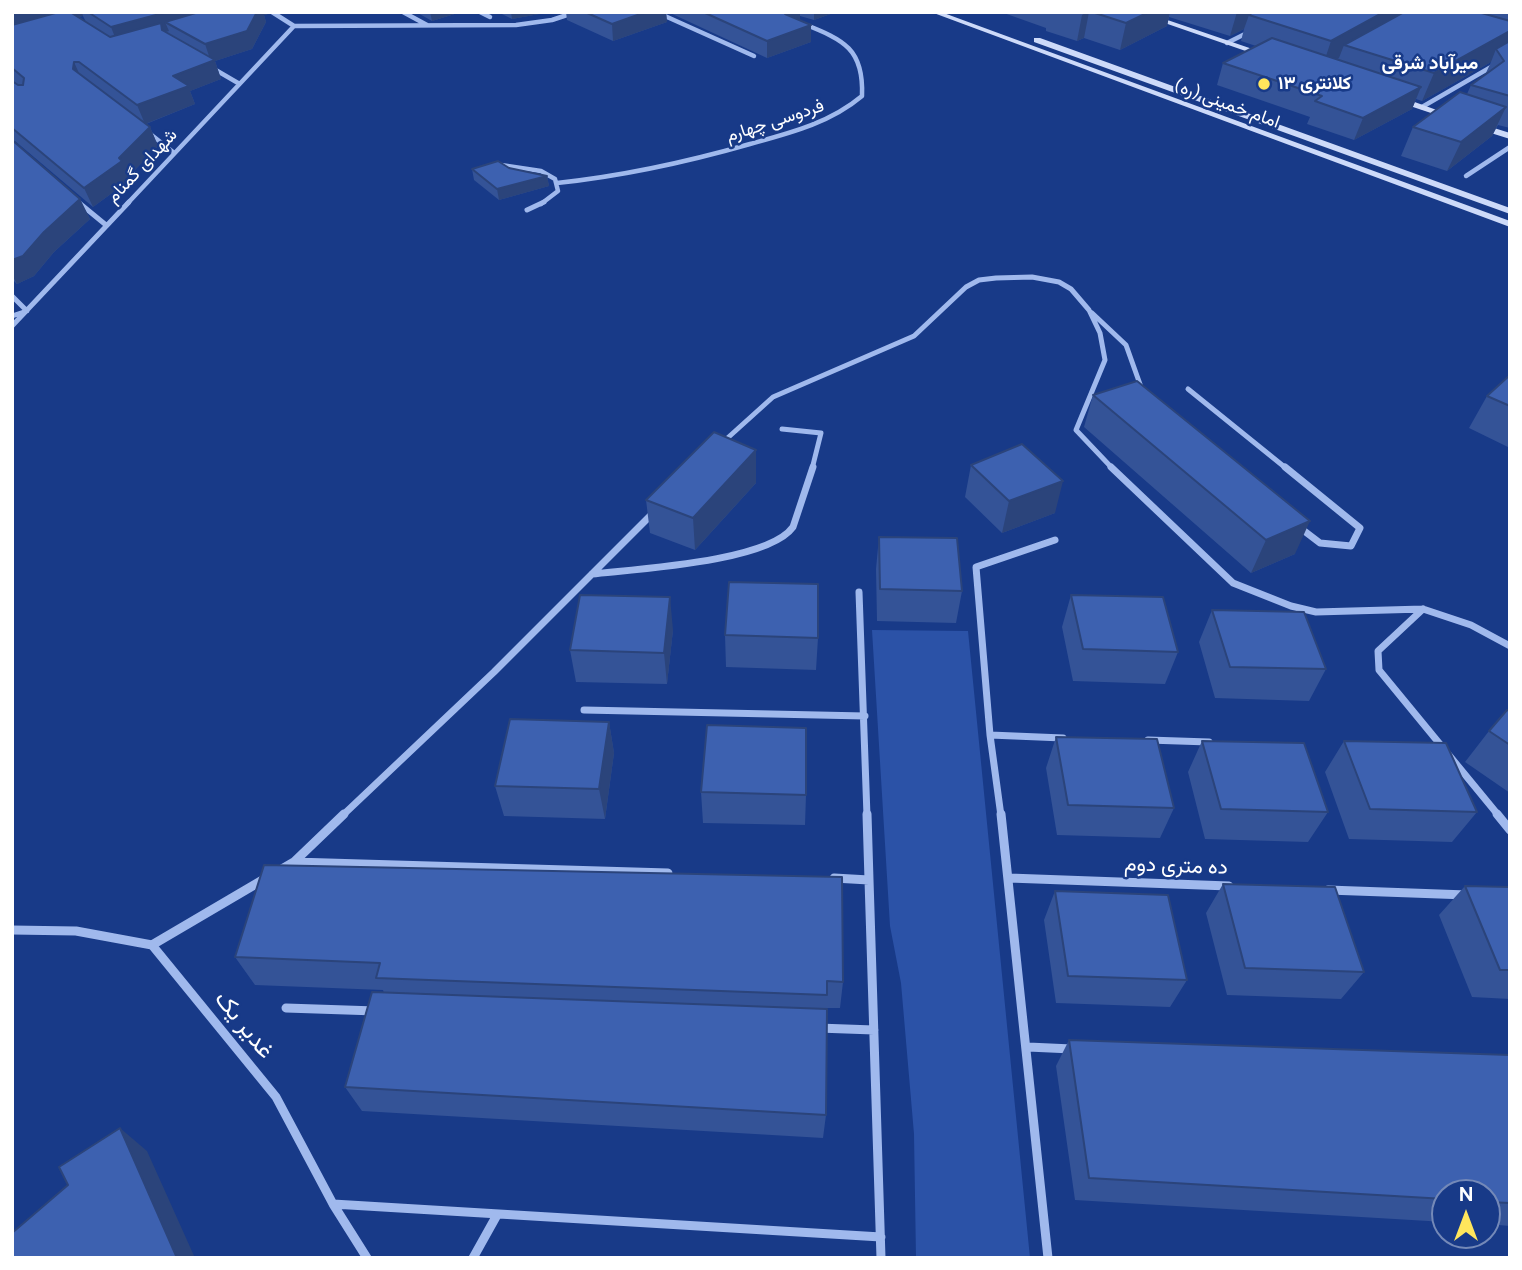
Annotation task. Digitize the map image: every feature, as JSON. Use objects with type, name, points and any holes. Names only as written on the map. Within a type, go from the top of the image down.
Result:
[{"type":"main road","name":"امام خمینی (ره)","points":[[934,12],[1510,223]]},
{"type":"main road","name":"امام خمینی (ره)","points":[[962,12],[1510,211]]},
{"type":"main road","points":[[1136,12],[1274,58]]},
{"type":"main road","points":[[1384,95],[1460,120]]},
{"type":"main road","points":[[1472,124],[1510,136]]},
{"type":"street","points":[[272,12],[294,26],[516,25],[552,20],[576,12]]},
{"type":"street","points":[[403,12],[429,26]]},
{"type":"street","points":[[480,12],[489,17]]},
{"type":"street","points":[[656,12],[754,57]]},
{"type":"street","name":"فردوسی چهارم","points":[[557,183],[608,179],[660,169],[808,127],[846,112],[862,96],[862,64],[854,50],[843,41],[803,23]]},
{"type":"street","name":"شهدای گمنام","points":[[12,327],[173,152],[294,26]]},
{"type":"street","points":[[1227,43],[1251,30]]},
{"type":"street","points":[[1422,107],[1510,56]]},
{"type":"street","points":[[204,64],[238,83]]},
{"type":"street","points":[[144,129],[173,152]]},
{"type":"street","points":[[1466,176],[1510,147]]},
{"type":"street","points":[[501,165],[551,174],[557,183],[558,191],[555,195],[527,210]]},
{"type":"street","points":[[75,198],[106,225]]},
{"type":"street","points":[[719,446],[773,397],[914,336],[966,287],[979,280],[1032,278],[1059,282],[1071,289],[1128,348],[1133,362],[1133,377],[1147,395]]},
{"type":"street","points":[[12,296],[27,311],[12,316]]},
{"type":"street","points":[[1089,310],[1101,333],[1105,360],[1076,430],[1119,476],[1233,583],[1292,606],[1316,612],[1423,609],[1471,625],[1510,646]]},
{"type":"street","points":[[1188,389],[1360,528],[1351,546],[1320,543],[1291,521]]},
{"type":"street","points":[[592,575],[746,553],[787,535],[801,508],[821,433],[782,429]]},
{"type":"street","points":[[12,930],[76,931],[152,945],[294,862],[494,672],[660,505]]},
{"type":"street","points":[[1048,1258],[1028,1047],[990,735],[976,567],[1055,540]]},
{"type":"street","points":[[859,592],[881,1258]]},
{"type":"street","points":[[1423,609],[1378,651],[1379,670],[1510,830]]},
{"type":"street","points":[[584,710],[865,716]]},
{"type":"street","points":[[990,735],[1073,738]]},
{"type":"street","points":[[1142,740],[1224,743]]},
{"type":"street","points":[[294,862],[678,874]]},
{"type":"street","points":[[828,878],[869,880]]},
{"type":"street","name":"ده متری دوم","points":[[1009,878],[1246,887]]},
{"type":"street","points":[[1315,889],[1482,895]]},
{"type":"street","name":"غدیر یک","points":[[152,945],[276,1097],[333,1204],[367,1258]]},
{"type":"street","points":[[286,1008],[384,1012]]},
{"type":"street","points":[[804,1027],[874,1030]]},
{"type":"street","points":[[1028,1047],[1083,1049]]},
{"type":"street","points":[[333,1204],[881,1237]]},
{"type":"street","points":[[473,1258],[497,1215]]},
{"type":"shaded area","points":[[872,630],[968,631],[1030,1258],[916,1258],[914,1134],[901,983],[890,926]]},
{"type":"building","points":[[59,12],[70,12],[110,37],[161,23],[162,30],[215,60],[173,76],[189,86],[137,105],[79,62],[74,62],[73,69],[150,127],[119,158],[122,161],[84,188],[12,128],[12,81],[23,85],[24,78],[12,68],[12,25]]},
{"type":"building","points":[[88,12],[167,12],[111,27]]},
{"type":"building","points":[[199,12],[257,12],[247,31],[205,44],[165,22]]},
{"type":"building","points":[[585,12],[646,12],[612,24]]},
{"type":"building","points":[[703,12],[791,12],[785,14],[811,25],[767,41]]},
{"type":"building","points":[[1092,12],[1149,12],[1126,23]]},
{"type":"building","points":[[1253,12],[1384,12],[1331,41],[1249,15]]},
{"type":"building","points":[[1404,12],[1478,12],[1510,21],[1510,31],[1434,73],[1344,45]]},
{"type":"building","points":[[1272,38],[1421,87],[1363,118],[1315,101],[1322,96],[1223,63]]},
{"type":"building","points":[[1510,41],[1510,96],[1471,85],[1504,61],[1496,49]]},
{"type":"building","points":[[1460,92],[1506,107],[1461,142],[1413,127]]},
{"type":"building","points":[[12,140],[80,199],[44,232],[23,256],[12,260]]},
{"type":"building","points":[[498,161],[509,168],[547,176],[497,189],[472,169]]},
{"type":"building","points":[[1510,375],[1510,406],[1487,396]]},
{"type":"building","points":[[1137,381],[1310,521],[1266,540],[1093,395]]},
{"type":"building","points":[[714,432],[756,450],[693,518],[646,500]]},
{"type":"building","points":[[1022,444],[1063,481],[1009,501],[971,465]]},
{"type":"building","points":[[879,537],[957,538],[962,591],[880,589]]},
{"type":"building","points":[[729,582],[818,584],[818,638],[725,635]]},
{"type":"building","points":[[580,595],[670,597],[664,653],[570,650]]},
{"type":"building","points":[[1071,595],[1163,597],[1178,652],[1083,649]]},
{"type":"building","points":[[1212,610],[1304,612],[1326,669],[1230,667]]},
{"type":"building","points":[[1507,710],[1510,711],[1510,745],[1489,731]]},
{"type":"building","points":[[510,719],[609,722],[599,789],[495,786]]},
{"type":"building","points":[[707,725],[806,728],[806,795],[701,792]]},
{"type":"building","points":[[1056,737],[1157,739],[1174,808],[1068,805]]},
{"type":"building","points":[[1202,741],[1304,743],[1328,812],[1221,809]]},
{"type":"building","points":[[1344,741],[1446,743],[1477,812],[1370,809]]},
{"type":"building","points":[[264,865],[842,877],[843,982],[827,981],[827,995],[376,978],[380,963],[235,957]]},
{"type":"building","points":[[1223,884],[1335,887],[1364,972],[1245,968]]},
{"type":"building","points":[[1465,886],[1510,887],[1510,970],[1500,970]]},
{"type":"building","points":[[1055,891],[1168,895],[1187,980],[1068,976]]},
{"type":"building","points":[[372,992],[827,1009],[826,1115],[345,1087]]},
{"type":"building","points":[[1069,1040],[1510,1055],[1510,1203],[1501,1203],[1501,1179],[1431,1179],[1431,1198],[1089,1178]]},
{"type":"building","points":[[120,1128],[177,1258],[12,1258],[12,1233],[68,1185],[59,1167]]},
{"type":"place","name":"کلانتری ۱۳","points":[[1264,84]]},
{"type":"district","name":"میرآباد شرقی","points":[[1430,63]]}]
